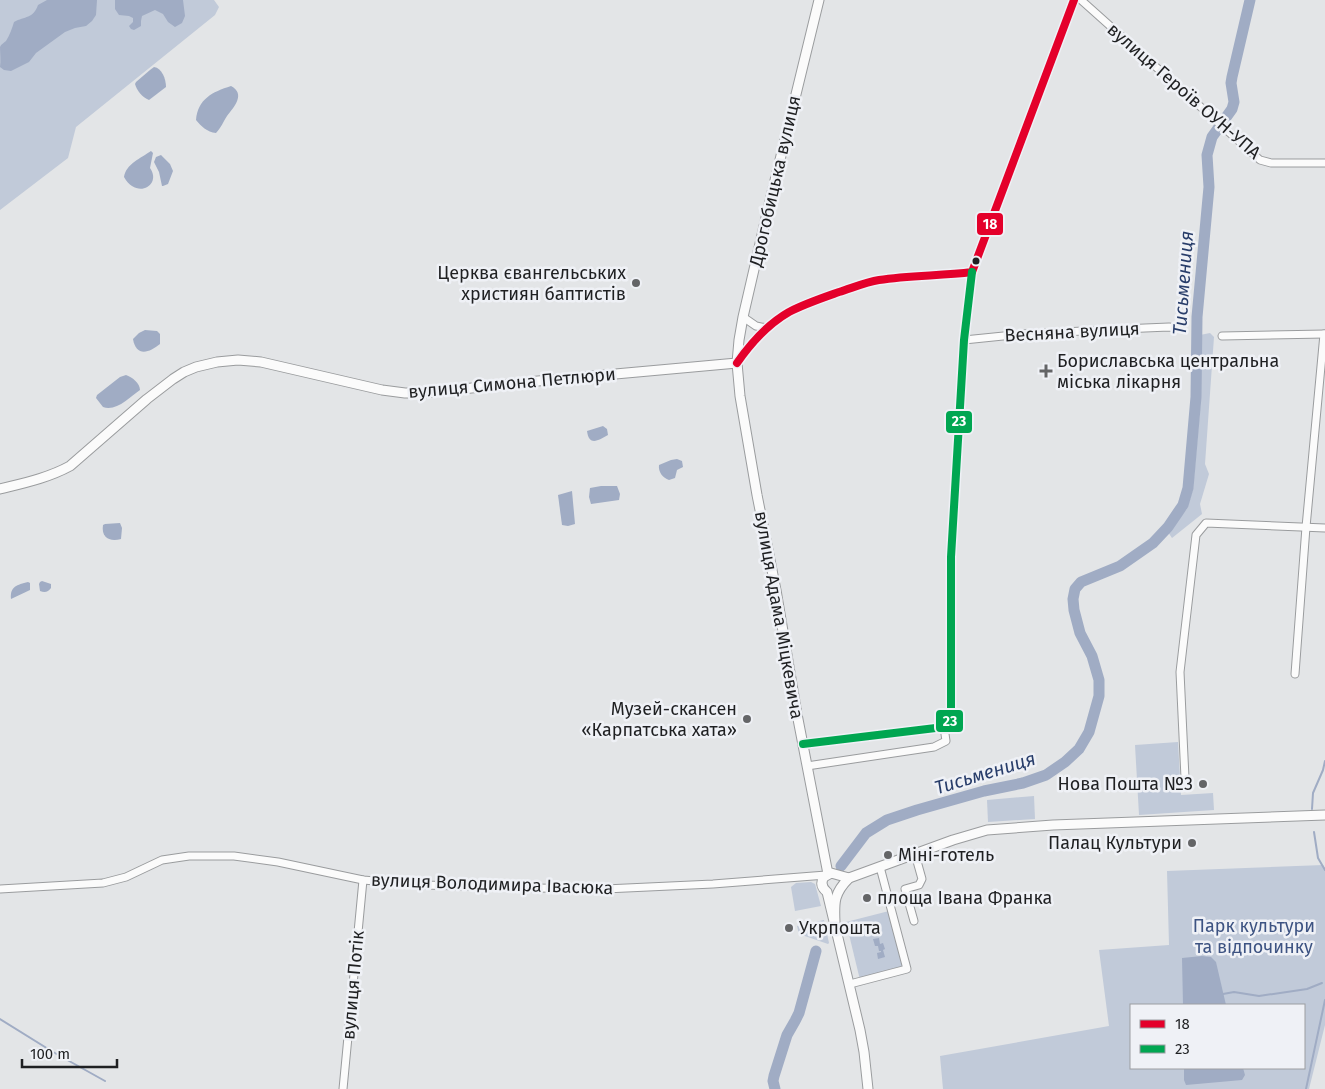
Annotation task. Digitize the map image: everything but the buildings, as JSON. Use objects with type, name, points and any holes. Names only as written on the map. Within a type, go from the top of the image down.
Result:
[{"type":"main road","name":"Дрогобицька вулиця","points":[[737,363],[743,317],[819,0]]},
{"type":"main road","name":"вулиця Симона Петлюри","points":[[0,489],[49,476],[70,466],[166,384],[184,372],[217,362],[238,360],[260,362],[382,390],[405,393],[424,393],[737,363]]},
{"type":"main road","name":"вулиця Адама Міцкевича","points":[[737,363],[740,396],[752,468],[776,590],[802,744],[829,873]]},
{"type":"main road","points":[[827,892],[835,892],[849,878],[987,830],[1017,827],[1325,815]]},
{"type":"main road","points":[[829,873],[849,878]]},
{"type":"main road","points":[[829,873],[823,879],[822,884],[827,892],[850,984],[863,1043],[868,1089]]},
{"type":"main road","points":[[829,873],[841,882],[834,904],[835,922]]},
{"type":"street","points":[[802,744],[944,727],[951,720],[951,557],[964,340],[972,272],[1074,0]]},
{"type":"street","name":"вулиця Героїв ОУН-УПА","points":[[1081,0],[1260,160],[1271,163],[1325,163]]},
{"type":"street","points":[[737,363],[747,349],[777,320],[815,301],[878,280],[946,276],[972,272]]},
{"type":"street","points":[[743,317],[756,326],[767,328]]},
{"type":"street","name":"Весняна вулиця","points":[[964,340],[1022,334],[1180,328]]},
{"type":"street","points":[[1222,336],[1324,334],[1306,527],[1295,674]]},
{"type":"street","points":[[1185,778],[1180,672],[1196,534],[1206,523],[1325,528]]},
{"type":"street","points":[[807,766],[934,747],[946,741],[944,727]]},
{"type":"street","points":[[914,921],[905,889],[919,886],[922,879],[915,854]]},
{"type":"street","name":"вулиця Володимира Івасюка","points":[[0,889],[110,882],[126,877],[162,860],[198,856],[234,856],[278,862],[363,880],[424,885],[605,889],[713,884],[811,876]]},
{"type":"street","points":[[850,984],[907,969],[880,867]]},
{"type":"street","points":[[811,876],[829,873]]},
{"type":"street","points":[[811,876],[822,884]]},
{"type":"street","name":"вулиця Потік","points":[[343,1089],[363,880]]},
{"type":"green space","points":[[0,0],[214,0],[219,7],[215,15],[76,127],[68,158],[0,210]]},
{"type":"green space","points":[[1210,333],[1214,337],[1205,464],[1209,474],[1200,504],[1202,514],[1172,538],[1168,532],[1187,509],[1193,489],[1201,398],[1200,335]]},
{"type":"green space","points":[[1178,742],[1181,795],[1213,793],[1214,810],[1139,815],[1135,745]]},
{"type":"green space","points":[[1034,796],[1035,819],[988,822],[987,800]]},
{"type":"green space","name":"Парк культури та відпочинку","points":[[1323,865],[1325,868],[1325,1025],[1309,1089],[943,1089],[940,1056],[1109,1026],[1099,950],[1169,945],[1167,871]]},
{"type":"green space","points":[[811,882],[815,884],[821,906],[795,911],[791,887],[796,883]]},
{"type":"green space","points":[[889,911],[904,968],[860,980],[846,922]]},
{"type":"green space","points":[[824,920],[828,944],[799,934],[797,926]]},
{"type":"shaded area","points":[[47,0],[97,0],[96,15],[86,26],[65,32],[36,53],[29,62],[11,71],[4,70],[0,67],[0,47],[6,41],[14,22],[34,13],[38,5]]},
{"type":"shaded area","points":[[115,0],[183,0],[185,16],[182,23],[175,27],[168,22],[163,14],[155,10],[142,16],[141,26],[134,30],[129,26],[133,22],[133,18],[119,15],[115,9]]},
{"type":"shaded area","points":[[154,67],[163,74],[166,87],[149,100],[140,94],[135,84]]},
{"type":"shaded area","points":[[231,86],[238,93],[235,105],[216,133],[207,130],[196,120],[200,107],[207,97]]},
{"type":"shaded area","points":[[151,151],[153,153],[150,168],[153,180],[146,188],[135,188],[124,177],[125,172],[134,162]]},
{"type":"shaded area","points":[[161,155],[170,164],[173,171],[168,184],[163,186],[154,162],[156,157]]},
{"type":"shaded area","points":[[145,330],[157,331],[160,334],[160,344],[152,350],[144,352],[137,349],[133,339]]},
{"type":"shaded area","points":[[126,375],[139,385],[140,390],[118,406],[103,407],[96,398],[97,395],[120,377]]},
{"type":"shaded area","points":[[603,426],[607,429],[608,435],[592,441],[587,431]]},
{"type":"shaded area","points":[[677,459],[682,461],[683,467],[677,470],[675,478],[669,480],[660,472],[659,465]]},
{"type":"shaded area","points":[[617,486],[620,494],[619,500],[591,504],[589,497],[590,488]]},
{"type":"shaded area","points":[[572,491],[575,524],[562,525],[558,495]]},
{"type":"shaded area","points":[[120,523],[122,528],[121,539],[113,540],[105,536],[103,525]]},
{"type":"shaded area","points":[[42,581],[51,584],[51,588],[48,591],[40,591],[39,584]]},
{"type":"shaded area","points":[[30,583],[30,590],[11,599],[13,589],[18,585]]},
{"type":"shaded area","points":[[879,938],[880,944],[883,943],[885,949],[883,950],[885,957],[878,959],[877,953],[881,951],[879,951],[878,946],[875,946],[873,939]]},
{"type":"shaded area","points":[[1211,957],[1216,962],[1226,1004],[1183,1004],[1182,958]]},
{"type":"shaded area","points":[[1184,1069],[1243,1069],[1245,1075],[1242,1080],[1186,1085]]},
{"type":"waterway","name":"Тисьмениця","points":[[841,866],[866,833],[887,820],[1046,775],[1065,762],[1079,749],[1089,732],[1099,696],[1099,680],[1092,656],[1080,633],[1074,610],[1073,599],[1075,589],[1081,582],[1120,566],[1153,543],[1168,527],[1183,505],[1188,488],[1196,397],[1197,317],[1209,187],[1207,155],[1212,137],[1232,109],[1234,102],[1231,83],[1250,0]]},
{"type":"waterway","points":[[1312,809],[1313,793],[1325,761]]},
{"type":"waterway","points":[[1314,832],[1318,858],[1325,870]]},
{"type":"waterway","name":"Тисьмениця","points":[[775,1089],[774,1076],[787,1035],[799,1013],[816,951]]},
{"type":"waterway","points":[[1223,994],[1234,992],[1259,996],[1307,989],[1322,983]]},
{"type":"waterway","points":[[1306,1089],[1325,1000]]},
{"type":"waterway","points":[[0,1019],[105,1081]]},
{"type":"transit line","name":"18","points":[[737,363],[754,341],[774,322],[789,312],[813,301],[879,280],[972,272],[1074,0]]},
{"type":"transit line","name":"23","points":[[803,744],[944,727],[951,720],[951,557],[964,340],[972,272]]},
{"type":"place","name":"Церква євангельських християн баптистів","points":[[636,283]]},
{"type":"place","name":"Бориславська центральна міська лікарня","points":[[1046,371]]},
{"type":"place","name":"Музей-скансен «Карпатська хата»","points":[[747,719]]},
{"type":"place","name":"Нова Пошта №3","points":[[1203,784]]},
{"type":"place","name":"Палац Культури","points":[[1192,843]]},
{"type":"place","name":"Міні-готель","points":[[888,855]]},
{"type":"place","name":"площа Івана Франка","points":[[867,898]]},
{"type":"place","name":"Укрпошта","points":[[789,928]]}]
